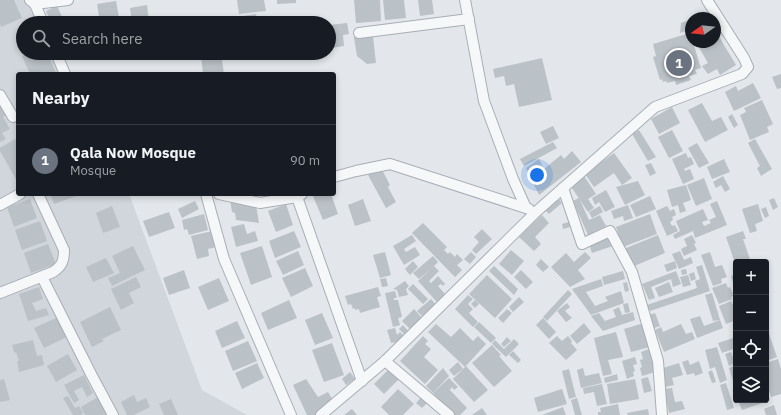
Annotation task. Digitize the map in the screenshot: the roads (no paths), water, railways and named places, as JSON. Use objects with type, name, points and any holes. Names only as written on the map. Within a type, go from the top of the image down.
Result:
[{"type":"street","points":[[40,16],[33,2],[68,0]]},
{"type":"street","points":[[465,0],[484,101],[513,179],[526,208]]},
{"type":"street","points":[[321,415],[385,361],[537,211],[655,107],[742,74],[748,67],[744,58],[707,0]]},
{"type":"street","points":[[359,33],[469,19]]},
{"type":"street","points":[[59,60],[64,72]]},
{"type":"street","points":[[0,95],[13,117]]},
{"type":"street","points":[[336,177],[356,170],[390,164],[537,211]]},
{"type":"street","points":[[563,188],[582,244],[610,231],[632,272],[658,361],[662,415]]},
{"type":"street","points":[[0,205],[16,196]]},
{"type":"street","points":[[0,293],[42,277],[59,268],[64,260],[64,250],[39,196]]},
{"type":"street","points":[[207,196],[224,259],[291,415]]},
{"type":"street","points":[[228,196],[260,203],[295,196]]},
{"type":"street","points":[[300,196],[362,380]]},
{"type":"street","points":[[42,277],[113,415]]},
{"type":"street","points":[[385,361],[449,415]]},
{"type":"place","name":"Qala Now Mosque","points":[[679,63]]}]
